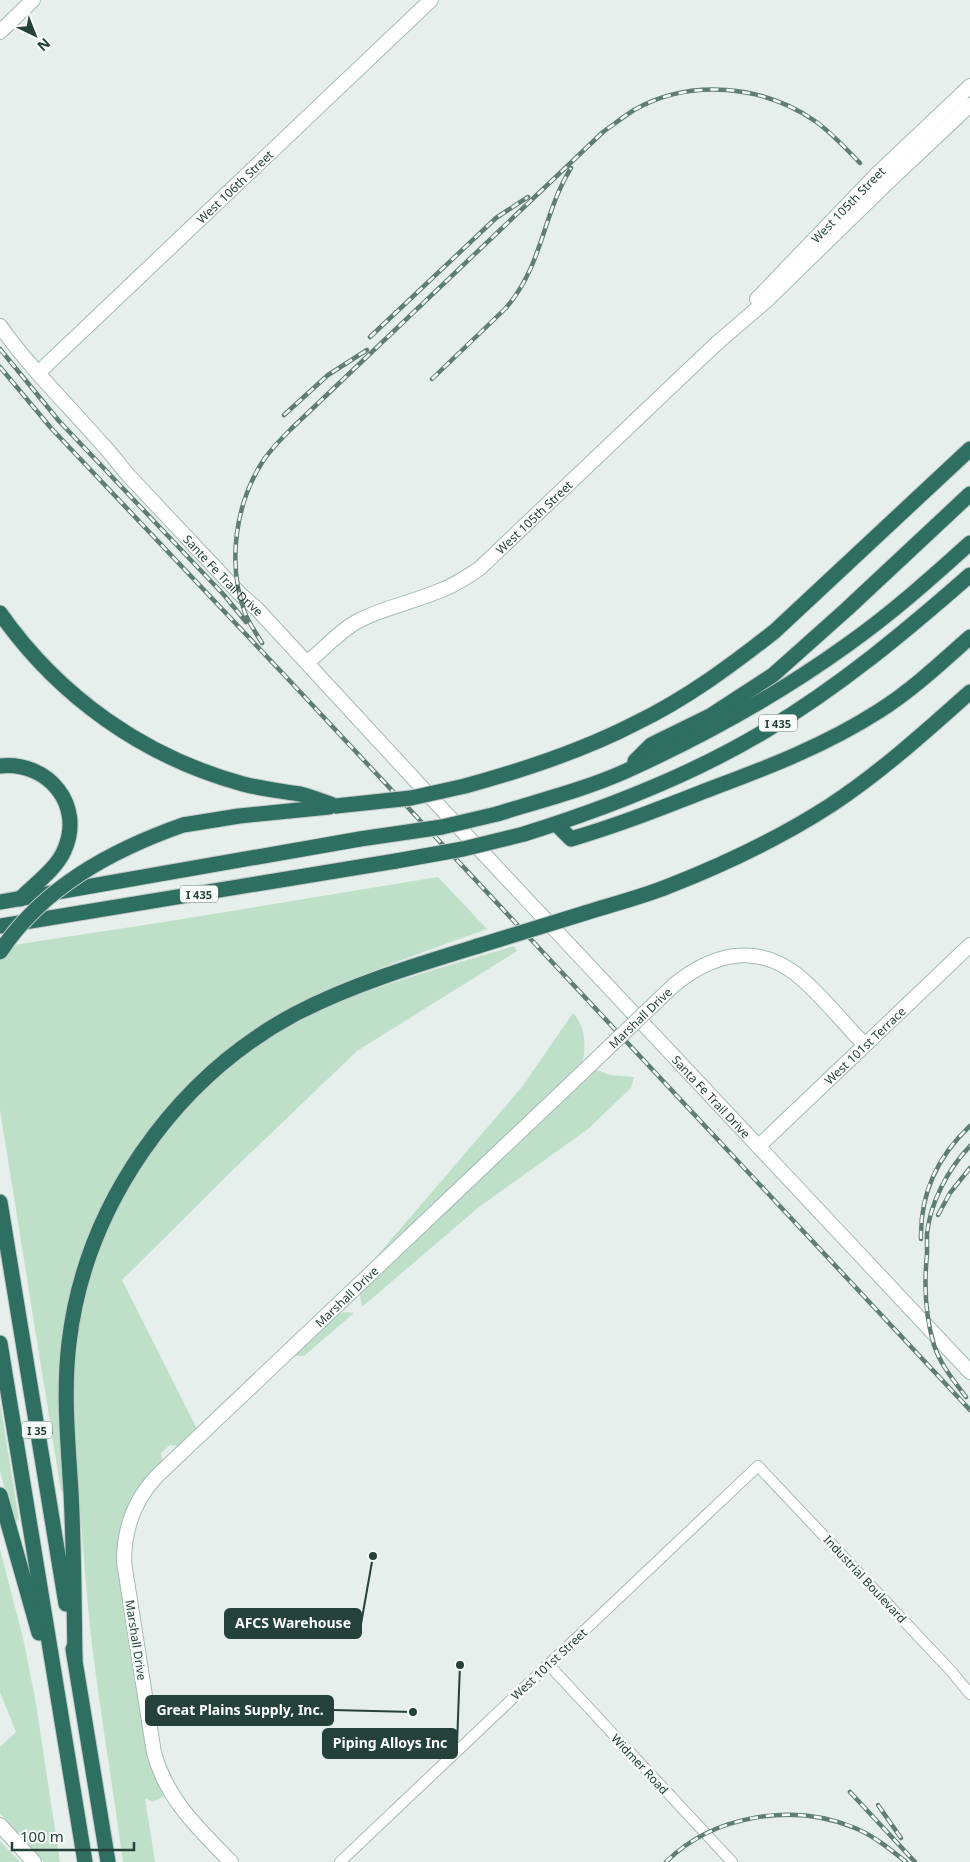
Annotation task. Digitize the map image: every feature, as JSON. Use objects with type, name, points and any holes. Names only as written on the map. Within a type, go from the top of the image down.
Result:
[{"type":"highway","points":[[0,952],[33,913],[71,880],[109,856],[131,845],[183,825],[239,816],[411,798],[465,786],[547,762],[608,737],[666,707],[749,652],[800,609],[970,449]]},
{"type":"highway","points":[[625,771],[651,745],[710,716],[773,674],[847,609],[970,494]]},
{"type":"highway","name":"I 435","points":[[0,902],[442,826],[497,814],[625,771],[731,718],[808,672],[848,645],[915,593],[970,543]]},
{"type":"highway","name":"I 435","points":[[1,926],[446,853],[524,834],[556,824],[644,792],[687,772],[763,732],[799,710],[869,660],[911,627],[970,575]]},
{"type":"highway","points":[[0,612],[19,639],[56,679],[102,718],[145,745],[170,758],[209,774],[244,785],[302,795],[336,806]]},
{"type":"highway","points":[[556,824],[572,839],[613,826],[798,755],[854,726],[899,697],[970,637]]},
{"type":"highway","points":[[75,1659],[71,1493],[66,1403],[69,1341],[84,1273],[102,1225],[121,1185],[147,1145],[176,1108],[211,1073],[250,1042],[295,1014],[346,991],[385,975],[667,887],[724,863],[777,837],[832,804],[864,781],[909,746],[970,692]]},
{"type":"highway","points":[[0,766],[30,768],[47,778],[59,790],[68,813],[68,838],[63,853],[20,898]]},
{"type":"highway","name":"I 35","points":[[0,1202],[108,1862]]},
{"type":"highway","name":"I 35","points":[[0,1343],[85,1862]]},
{"type":"highway","points":[[0,1495],[57,1695]]},
{"type":"main road","points":[[0,32],[34,0]]},
{"type":"main road","name":"West 106th Street","points":[[38,373],[432,0]]},
{"type":"main road","name":"West 105th Street","points":[[733,329],[760,295],[871,180],[970,86]]},
{"type":"main road","name":"West 105th Street","points":[[307,663],[358,620],[393,605],[438,592],[460,582],[479,569],[733,329],[766,301],[970,105]]},
{"type":"main road","name":"Sante Fe Trail Drive","points":[[0,326],[38,373],[129,476],[307,663],[452,820]]},
{"type":"main road","name":"Santa Fe Trail Drive","points":[[452,820],[970,1372]]},
{"type":"main road","name":"West 101st Terrace","points":[[759,1146],[970,945]]},
{"type":"main road","name":"Marshall Drive","points":[[230,1862],[173,1797],[161,1775],[154,1753],[124,1562],[126,1532],[134,1508],[152,1482],[674,985],[700,966],[721,958],[745,956],[768,960],[789,969],[803,980],[865,1045]]},
{"type":"main road","points":[[0,1825],[34,1862]]},
{"type":"street","name":"West 101st Street","points":[[340,1862],[758,1466]]},
{"type":"street","name":"Industrial Boulevard","points":[[758,1466],[952,1672],[970,1694]]},
{"type":"street","name":"Widmer Road","points":[[548,1664],[732,1862]]},
{"type":"green space","points":[[438,877],[487,929],[363,975],[289,1010],[257,1028],[221,1056],[187,1087],[156,1122],[129,1159],[106,1199],[87,1241],[73,1285],[63,1337],[65,1491],[61,1491],[0,1110],[0,947]]},
{"type":"green space","points":[[514,946],[517,951],[357,1051],[122,1280],[197,1429],[179,1446],[170,1445],[161,1453],[163,1462],[141,1488],[126,1512],[119,1539],[119,1573],[159,1782],[164,1796],[153,1802],[145,1798],[155,1862],[123,1862],[91,1637],[73,1420],[75,1344],[87,1282],[100,1246],[116,1210],[135,1176],[157,1144],[209,1086],[261,1042],[293,1024],[355,996]]},
{"type":"green space","points":[[573,1013],[580,1024],[584,1036],[585,1043],[582,1063],[376,1261],[371,1263],[522,1087]]},
{"type":"green space","points":[[595,1069],[610,1075],[634,1077],[631,1088],[588,1129],[479,1207],[362,1307],[360,1295],[362,1290]]},
{"type":"green space","points":[[344,1312],[354,1313],[304,1356],[292,1356],[336,1315]]},
{"type":"green space","points":[[0,1403],[19,1520],[14,1522],[0,1471]]},
{"type":"green space","points":[[0,1549],[23,1638],[35,1698],[60,1862],[44,1862],[0,1813],[0,1747],[16,1732],[0,1692]]},
{"type":"green space","points":[[0,1841],[20,1862],[0,1862]]},
{"type":"railway","points":[[262,643],[245,613],[239,594],[235,555],[240,515],[253,478],[263,461],[291,429],[603,132],[634,110],[656,100],[679,93],[702,90],[726,90],[750,93],[795,109],[815,121],[839,141],[860,163]]},
{"type":"railway","points":[[432,379],[506,308],[519,291],[536,256],[561,186],[571,168]]},
{"type":"railway","points":[[370,337],[496,218],[528,197]]},
{"type":"railway","points":[[0,349],[59,421],[224,595],[246,622]]},
{"type":"railway","points":[[284,415],[328,375],[367,350]]},
{"type":"railway","points":[[0,367],[51,428],[289,680],[970,1410]]},
{"type":"railway","points":[[921,1239],[921,1222],[924,1206],[927,1191],[933,1177],[948,1150],[970,1126]]},
{"type":"railway","points":[[966,1397],[952,1379],[934,1345],[927,1311],[926,1277],[927,1234],[932,1210],[941,1187],[954,1165],[970,1146]]},
{"type":"railway","points":[[938,1215],[950,1193],[970,1168]]},
{"type":"railway","points":[[850,1792],[915,1862]]},
{"type":"railway","points":[[878,1805],[901,1838]]},
{"type":"railway","points":[[666,1862],[685,1846],[707,1833],[730,1824],[755,1818],[781,1815],[831,1820],[855,1828],[875,1839],[906,1862]]},
{"type":"place","name":"AFCS Warehouse","points":[[373,1556]]},
{"type":"place","name":"Piping Alloys Inc","points":[[460,1665]]},
{"type":"place","name":"Great Plains Supply, Inc.","points":[[413,1712]]}]
